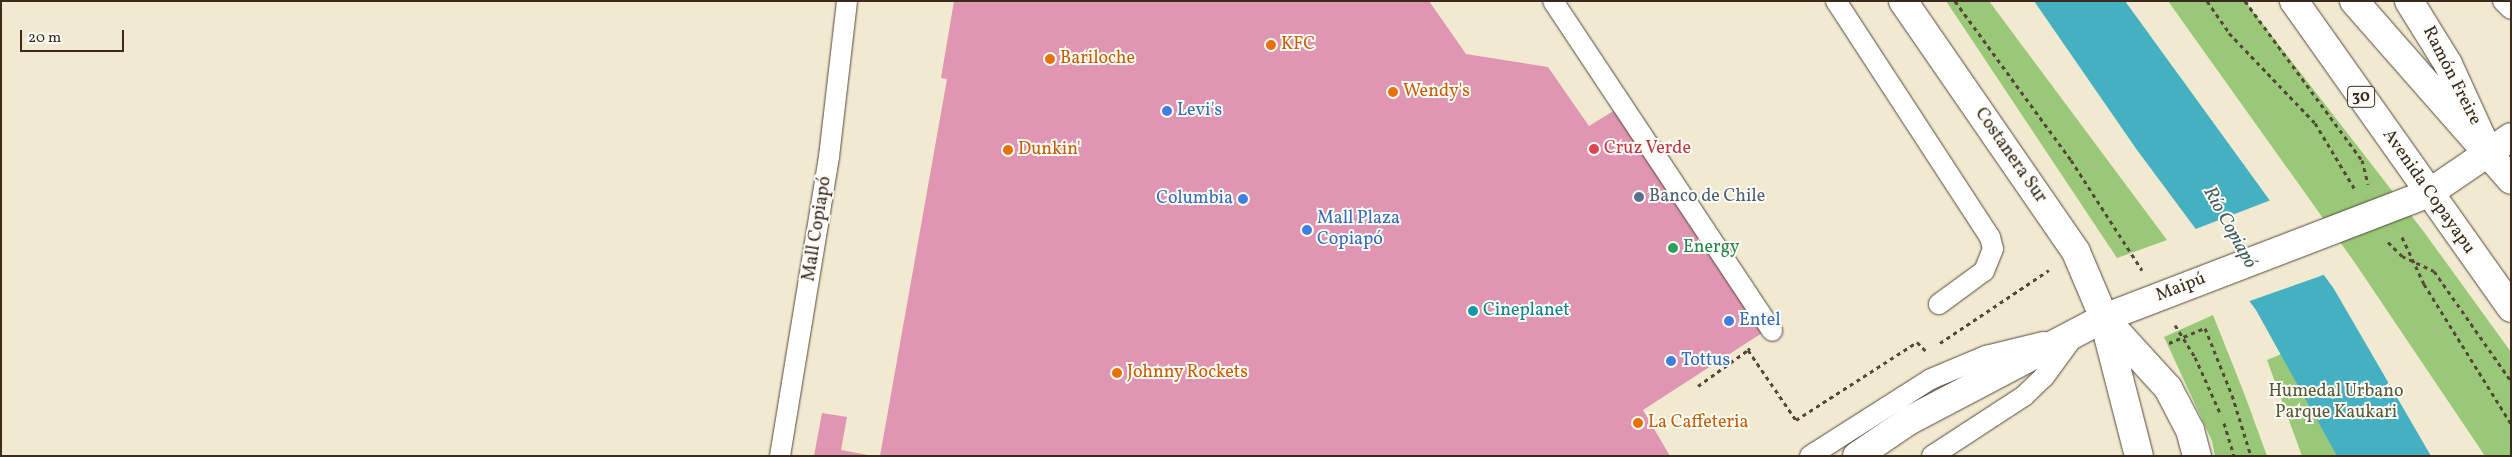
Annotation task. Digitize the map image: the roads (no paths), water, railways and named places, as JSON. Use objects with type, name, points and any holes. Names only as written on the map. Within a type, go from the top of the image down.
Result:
[{"type":"main road","name":"Costanera Sur","points":[[1903,1],[2076,252],[2104,318],[2139,456]]},
{"type":"main road","name":"Avenida Copayapu","points":[[2294,1],[2511,308]]},
{"type":"main road","points":[[2354,1],[2511,180]]},
{"type":"main road","name":"Ramón Freire","points":[[2419,6],[2489,153]]},
{"type":"main road","name":"Maipú","points":[[1857,456],[1910,420],[2104,318],[2429,193],[2511,137]]},
{"type":"main road","name":"Costanera Sur","points":[[2104,318],[2141,355],[2168,388],[2190,430],[2197,456]]},
{"type":"lane","name":"Mall Copiapó","points":[[780,456],[829,157],[847,1]]},
{"type":"lane","points":[[1553,1],[1772,331]]},
{"type":"lane","points":[[1836,1],[1990,237],[1993,249],[1984,271],[1939,304]]},
{"type":"lane","points":[[2503,1],[2511,9]]},
{"type":"lane","points":[[1810,456],[1931,379],[1986,356],[2076,333]]},
{"type":"lane","points":[[1932,456],[2024,396],[2044,377],[2076,333]]},
{"type":"water","name":"Río Copiapó","points":[[2034,1],[2125,1],[2334,289],[2431,456],[2337,456],[2256,310],[2137,150]]},
{"type":"place","name":"KFC","points":[[1271,45]]},
{"type":"place","name":"Bariloche","points":[[1050,59]]},
{"type":"place","name":"Wendy's","points":[[1393,92]]},
{"type":"place","name":"Levi's","points":[[1167,111]]},
{"type":"place","name":"Cruz Verde","points":[[1594,149]]},
{"type":"place","name":"Dunkin'","points":[[1008,150]]},
{"type":"place","name":"Banco de Chile","points":[[1639,197]]},
{"type":"place","name":"Columbia","points":[[1243,199]]},
{"type":"place","name":"Mall Plaza Copiapó","points":[[1307,230]]},
{"type":"place","name":"Energy","points":[[1673,248]]},
{"type":"place","name":"Cineplanet","points":[[1473,311]]},
{"type":"place","name":"Entel","points":[[1729,321]]},
{"type":"place","name":"Tottus","points":[[1671,361]]},
{"type":"place","name":"Johnny Rockets","points":[[1117,373]]},
{"type":"place","name":"La Caffeteria","points":[[1638,423]]},
{"type":"park label","name":"Humedal Urbano Parque Kaukari","points":[[2336,403]]}]
